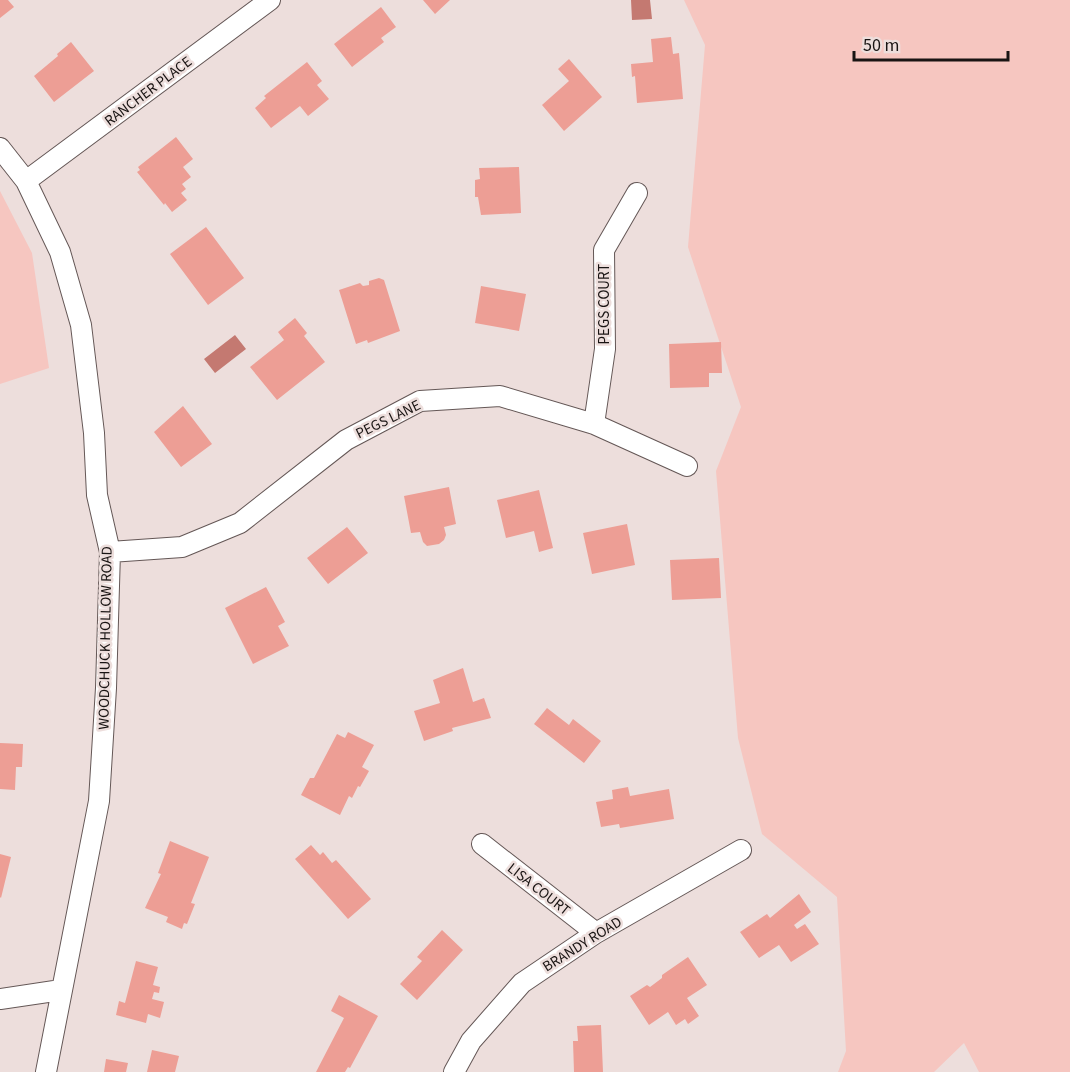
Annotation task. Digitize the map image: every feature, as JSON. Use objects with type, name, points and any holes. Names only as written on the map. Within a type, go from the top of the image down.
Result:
[{"type":"street","name":"RANCHER PLACE","points":[[26,181],[270,0]]},
{"type":"street","name":"WOODCHUCK HOLLOW ROAD","points":[[0,148],[26,181],[60,252],[81,325],[94,433],[97,495],[110,552],[99,801],[46,1072]]},
{"type":"street","name":"PEGS COURT","points":[[594,424],[605,349],[604,250],[637,193]]},
{"type":"street","name":"PEGS LANE","points":[[110,552],[182,547],[240,523],[346,440],[420,401],[500,396],[594,424],[687,466]]},
{"type":"street","name":"LISA COURT","points":[[482,844],[596,933]]},
{"type":"street","name":"BRANDY ROAD","points":[[454,1072],[471,1041],[522,983],[596,933],[741,850]]},
{"type":"street","points":[[0,999],[61,990]]},
{"type":"shaded area","points":[[631,0],[650,0],[652,19],[632,20]]},
{"type":"shaded area","points":[[684,0],[1070,0],[1070,1072],[979,1072],[964,1043],[934,1072],[838,1072],[846,1051],[837,897],[762,834],[738,738],[716,471],[741,407],[688,247],[705,45]]},
{"type":"shaded area","points":[[0,191],[32,253],[49,368],[0,384]]},
{"type":"shaded area","points":[[235,335],[246,349],[215,373],[204,359]]},
{"type":"building","points":[[0,0],[8,0],[14,7],[0,18]]},
{"type":"building","points":[[423,0],[450,0],[435,14]]},
{"type":"building","points":[[381,7],[396,27],[381,38],[384,42],[352,67],[334,44]]},
{"type":"building","points":[[671,37],[673,54],[679,53],[683,99],[637,103],[635,76],[632,77],[631,64],[653,62],[651,39]]},
{"type":"building","points":[[71,42],[94,71],[54,102],[34,76]]},
{"type":"building","points":[[569,59],[602,97],[564,131],[542,105],[569,81],[558,69]]},
{"type":"building","points":[[307,62],[322,81],[317,85],[329,99],[308,116],[300,106],[271,128],[255,108],[266,98],[264,96]]},
{"type":"building","points":[[176,137],[193,159],[183,167],[191,177],[182,184],[186,189],[181,193],[187,200],[172,212],[137,172],[140,170],[138,167]]},
{"type":"building","points":[[519,167],[521,213],[481,215],[478,197],[475,197],[475,180],[480,179],[479,168]]},
{"type":"building","points":[[206,227],[244,278],[208,305],[170,254]]},
{"type":"building","points":[[379,278],[384,280],[400,331],[368,343],[367,340],[356,344],[339,290],[360,283],[363,286],[369,285],[369,281]]},
{"type":"building","points":[[481,286],[526,294],[519,331],[475,323]]},
{"type":"building","points":[[295,318],[307,333],[304,336],[325,362],[277,400],[250,367],[284,340],[278,332]]},
{"type":"building","points":[[721,342],[722,373],[709,373],[709,387],[670,388],[669,344]]},
{"type":"building","points":[[183,406],[212,444],[181,467],[154,432]]},
{"type":"building","points":[[449,487],[456,524],[444,527],[446,535],[439,544],[427,546],[420,532],[411,533],[404,496]]},
{"type":"building","points":[[539,490],[553,548],[539,552],[534,531],[506,538],[497,500]]},
{"type":"building","points":[[627,524],[635,565],[592,574],[583,533]]},
{"type":"building","points":[[347,527],[368,553],[328,584],[307,558]]},
{"type":"building","points":[[719,558],[721,598],[672,600],[670,560]]},
{"type":"building","points":[[266,587],[285,622],[278,626],[289,646],[253,664],[225,608]]},
{"type":"building","points":[[463,668],[473,702],[484,698],[491,718],[452,728],[453,731],[424,741],[414,711],[440,703],[433,680]]},
{"type":"building","points":[[547,708],[569,725],[573,719],[601,741],[584,763],[534,724]]},
{"type":"building","points":[[348,732],[374,745],[362,767],[369,771],[352,798],[349,796],[340,815],[301,795],[310,778],[314,778],[337,734],[345,738]]},
{"type":"building","points":[[0,743],[23,744],[22,767],[16,767],[15,790],[0,789]]},
{"type":"building","points":[[628,787],[630,796],[669,789],[674,819],[620,828],[619,824],[601,827],[596,802],[613,799],[612,790]]},
{"type":"building","points":[[170,841],[209,857],[191,903],[195,904],[187,924],[184,923],[182,929],[166,922],[168,917],[145,908],[161,874],[158,873]]},
{"type":"building","points":[[311,845],[320,855],[323,852],[332,863],[336,860],[371,899],[348,919],[295,859]]},
{"type":"building","points":[[0,854],[11,857],[1,898],[0,897]]},
{"type":"building","points":[[799,894],[811,912],[794,925],[797,929],[805,924],[819,944],[791,962],[779,945],[759,958],[740,932],[767,914],[770,918]]},
{"type":"building","points":[[442,930],[463,950],[417,1000],[400,984],[422,961],[417,957]]},
{"type":"building","points":[[688,957],[707,985],[687,998],[699,1016],[688,1024],[685,1019],[676,1025],[668,1012],[649,1025],[630,996],[647,985],[650,987],[662,978],[662,975]]},
{"type":"building","points":[[136,961],[158,967],[153,985],[160,987],[159,993],[154,992],[152,999],[164,1002],[160,1018],[148,1014],[146,1023],[116,1015],[119,1001],[125,1003]]},
{"type":"building","points":[[339,995],[378,1016],[350,1068],[348,1067],[345,1072],[316,1072],[344,1018],[331,1011]]},
{"type":"building","points":[[601,1025],[603,1072],[574,1072],[573,1041],[578,1041],[577,1026]]},
{"type":"building","points":[[152,1050],[179,1056],[175,1072],[147,1072]]},
{"type":"building","points":[[106,1059],[128,1063],[126,1072],[104,1072]]}]
